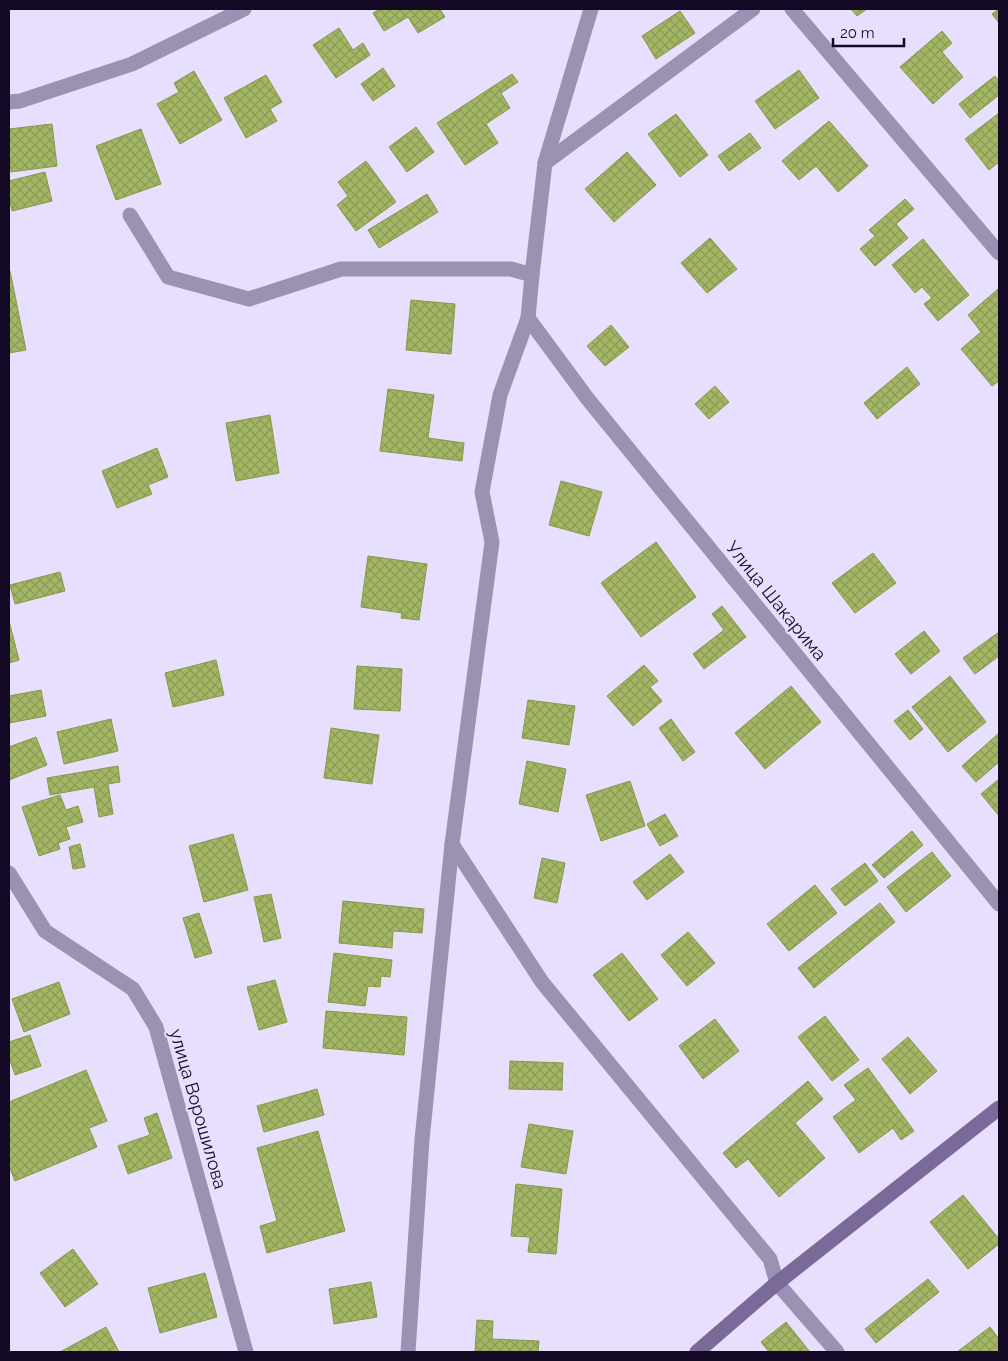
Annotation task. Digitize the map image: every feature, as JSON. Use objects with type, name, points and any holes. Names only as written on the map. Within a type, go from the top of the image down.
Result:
[{"type":"street","points":[[9,102],[20,101],[132,64],[244,9]]},
{"type":"street","points":[[408,1352],[422,1140],[452,844],[492,542],[482,492],[500,395],[528,318],[545,163],[591,9]]},
{"type":"street","points":[[545,163],[754,9]]},
{"type":"street","points":[[792,9],[999,253]]},
{"type":"street","points":[[130,215],[168,277],[248,299],[341,269],[511,269],[532,274]]},
{"type":"street","name":"Улица Шакарима","points":[[528,318],[587,398],[999,904]]},
{"type":"street","points":[[452,844],[542,982],[770,1259],[777,1283],[837,1352]]},
{"type":"street","name":"улица Ворошилова","points":[[9,873],[45,931],[133,989],[156,1027],[246,1352]]},
{"type":"street","points":[[697,1352],[777,1283],[999,1108]]},
{"type":"building","points":[[380,9],[440,9],[445,17],[418,33],[408,17],[384,31],[373,13]]},
{"type":"building","points":[[851,9],[867,9],[857,16]]},
{"type":"building","points":[[999,9],[999,23],[992,14]]},
{"type":"building","points":[[680,11],[695,33],[656,59],[642,36]]},
{"type":"building","points":[[339,28],[353,50],[363,43],[370,55],[336,78],[313,45]]},
{"type":"building","points":[[942,31],[952,43],[942,52],[963,77],[933,104],[900,67]]},
{"type":"building","points":[[383,68],[395,86],[373,101],[361,84]]},
{"type":"building","points":[[799,70],[819,98],[775,129],[755,101]]},
{"type":"building","points":[[194,71],[222,120],[180,144],[157,104],[179,92],[174,83]]},
{"type":"building","points":[[512,74],[518,82],[501,93],[510,108],[486,124],[498,143],[465,165],[437,123]]},
{"type":"building","points":[[266,75],[282,102],[270,109],[277,121],[246,138],[224,98]]},
{"type":"building","points":[[995,76],[999,81],[999,95],[970,118],[959,104]]},
{"type":"building","points":[[999,113],[999,162],[989,170],[965,139]]},
{"type":"building","points":[[676,114],[708,155],[680,177],[648,134]]},
{"type":"building","points":[[829,121],[868,166],[838,192],[816,166],[799,180],[782,161]]},
{"type":"building","points":[[52,124],[57,166],[11,172],[9,129]]},
{"type":"building","points":[[416,127],[434,152],[407,172],[389,147]]},
{"type":"building","points":[[141,129],[161,184],[116,200],[96,146]]},
{"type":"building","points":[[750,133],[761,148],[729,171],[718,156]]},
{"type":"building","points":[[627,152],[656,185],[614,222],[585,189]]},
{"type":"building","points":[[366,161],[396,202],[356,231],[337,205],[348,196],[338,182]]},
{"type":"building","points":[[45,172],[52,201],[12,211],[9,181]]},
{"type":"building","points":[[427,194],[438,212],[379,248],[368,230]]},
{"type":"building","points":[[905,199],[914,209],[896,224],[908,238],[875,266],[860,249],[875,236],[869,230]]},
{"type":"building","points":[[710,238],[737,269],[707,293],[681,263]]},
{"type":"building","points":[[923,239],[969,295],[938,321],[924,304],[932,298],[922,287],[915,293],[892,265]]},
{"type":"building","points":[[9,272],[26,350],[9,353]]},
{"type":"building","points":[[998,289],[999,315],[996,317],[999,320],[999,381],[992,386],[961,349],[981,332],[968,315]]},
{"type":"building","points":[[411,300],[455,304],[451,354],[406,350]]},
{"type":"building","points":[[611,325],[629,347],[605,366],[587,346]]},
{"type":"building","points":[[907,367],[920,384],[877,419],[864,403]]},
{"type":"building","points":[[715,386],[729,402],[709,419],[695,404]]},
{"type":"building","points":[[388,389],[434,395],[428,438],[464,443],[462,461],[380,451]]},
{"type":"building","points":[[270,415],[279,473],[236,481],[226,423]]},
{"type":"building","points":[[157,448],[168,477],[148,485],[152,494],[117,508],[102,471]]},
{"type":"building","points":[[561,481],[602,492],[589,536],[549,525]]},
{"type":"building","points":[[656,542],[696,597],[641,637],[601,583]]},
{"type":"building","points":[[873,553],[896,583],[855,613],[832,583]]},
{"type":"building","points":[[368,556],[427,564],[419,620],[401,618],[402,613],[361,607]]},
{"type":"building","points":[[60,572],[65,591],[15,604],[10,585]]},
{"type":"building","points":[[722,606],[746,637],[704,669],[693,654],[724,630],[712,614]]},
{"type":"building","points":[[9,621],[19,660],[9,663]]},
{"type":"building","points":[[924,631],[940,651],[911,674],[895,654]]},
{"type":"building","points":[[999,632],[999,656],[975,674],[963,658]]},
{"type":"building","points":[[216,660],[224,695],[173,707],[165,673]]},
{"type":"building","points":[[644,665],[658,681],[650,687],[662,701],[633,726],[607,696]]},
{"type":"building","points":[[357,666],[402,669],[400,711],[354,709]]},
{"type":"building","points":[[950,676],[986,722],[948,752],[912,707]]},
{"type":"building","points":[[791,686],[821,722],[765,769],[735,733]]},
{"type":"building","points":[[41,690],[46,716],[9,723],[9,696]]},
{"type":"building","points":[[528,700],[575,706],[569,745],[522,738]]},
{"type":"building","points":[[908,710],[923,729],[910,740],[894,721]]},
{"type":"building","points":[[111,719],[118,751],[64,764],[57,732]]},
{"type":"building","points":[[671,719],[695,752],[683,761],[659,728]]},
{"type":"building","points":[[331,728],[379,735],[372,784],[324,778]]},
{"type":"building","points":[[999,733],[999,762],[976,782],[962,766]]},
{"type":"building","points":[[36,737],[47,765],[9,780],[9,747]]},
{"type":"building","points":[[527,761],[566,769],[558,812],[519,804]]},
{"type":"building","points":[[118,766],[120,782],[108,784],[113,814],[99,817],[94,787],[50,795],[47,778]]},
{"type":"building","points":[[999,779],[999,816],[981,794]]},
{"type":"building","points":[[630,781],[645,826],[601,841],[586,795]]},
{"type":"building","points":[[60,795],[66,810],[78,806],[83,822],[66,827],[70,839],[58,843],[60,849],[39,856],[22,807]]},
{"type":"building","points":[[665,814],[678,836],[660,846],[647,824]]},
{"type":"building","points":[[912,831],[923,845],[884,878],[872,865]]},
{"type":"building","points":[[233,834],[248,890],[204,902],[189,846]]},
{"type":"building","points":[[80,844],[85,867],[73,869],[69,847]]},
{"type":"building","points":[[932,852],[951,876],[906,912],[887,887]]},
{"type":"building","points":[[670,854],[684,872],[647,900],[633,882]]},
{"type":"building","points":[[542,858],[565,863],[557,903],[534,898]]},
{"type":"building","points":[[865,863],[878,881],[845,906],[831,889]]},
{"type":"building","points":[[815,885],[837,913],[789,951],[767,924]]},
{"type":"building","points":[[271,894],[281,938],[264,942],[254,897]]},
{"type":"building","points":[[343,901],[424,909],[422,933],[393,931],[392,948],[339,943]]},
{"type":"building","points":[[880,903],[895,922],[814,988],[798,968]]},
{"type":"building","points":[[199,913],[212,953],[195,958],[183,918]]},
{"type":"building","points":[[688,932],[715,963],[687,986],[661,955]]},
{"type":"building","points":[[334,953],[392,960],[390,977],[381,976],[380,987],[368,986],[365,1006],[328,1002]]},
{"type":"building","points":[[622,953],[658,999],[629,1021],[593,975]]},
{"type":"building","points":[[275,980],[287,1022],[259,1030],[247,987]]},
{"type":"building","points":[[59,982],[70,1014],[24,1032],[12,999]]},
{"type":"building","points":[[326,1011],[407,1017],[404,1055],[323,1048]]},
{"type":"building","points":[[825,1016],[859,1060],[832,1081],[798,1037]]},
{"type":"building","points":[[715,1019],[739,1051],[703,1079],[679,1046]]},
{"type":"building","points":[[30,1035],[41,1066],[15,1075],[9,1057],[9,1042]]},
{"type":"building","points":[[908,1037],[937,1071],[910,1094],[882,1059]]},
{"type":"building","points":[[510,1061],[563,1063],[562,1090],[509,1089]]},
{"type":"building","points":[[868,1068],[914,1131],[901,1140],[893,1128],[859,1153],[833,1117],[856,1100],[844,1085]]},
{"type":"building","points":[[86,1070],[107,1121],[89,1128],[97,1147],[15,1181],[9,1166],[9,1102]]},
{"type":"building","points":[[808,1081],[823,1099],[795,1123],[825,1158],[779,1197],[748,1159],[736,1168],[723,1153]]},
{"type":"building","points":[[317,1089],[324,1115],[264,1132],[257,1106]]},
{"type":"building","points":[[157,1113],[172,1158],[128,1174],[118,1146],[150,1135],[144,1118]]},
{"type":"building","points":[[529,1124],[573,1131],[566,1174],[521,1167]]},
{"type":"building","points":[[318,1131],[345,1231],[267,1253],[260,1226],[277,1221],[257,1148]]},
{"type":"building","points":[[516,1184],[562,1189],[556,1254],[528,1252],[530,1237],[511,1236]]},
{"type":"building","points":[[963,1195],[999,1239],[999,1244],[968,1269],[930,1222]]},
{"type":"building","points":[[73,1249],[98,1284],[65,1307],[40,1273]]},
{"type":"building","points":[[205,1273],[217,1317],[160,1333],[148,1288]]},
{"type":"building","points":[[928,1279],[939,1292],[876,1343],[865,1329]]},
{"type":"building","points":[[371,1282],[377,1317],[334,1324],[329,1289]]},
{"type":"building","points":[[477,1320],[493,1321],[492,1339],[539,1341],[538,1352],[475,1351]]},
{"type":"building","points":[[786,1322],[810,1352],[769,1352],[761,1342]]},
{"type":"building","points":[[106,1327],[119,1352],[60,1352]]},
{"type":"building","points":[[990,1327],[999,1339],[999,1352],[957,1352]]}]
